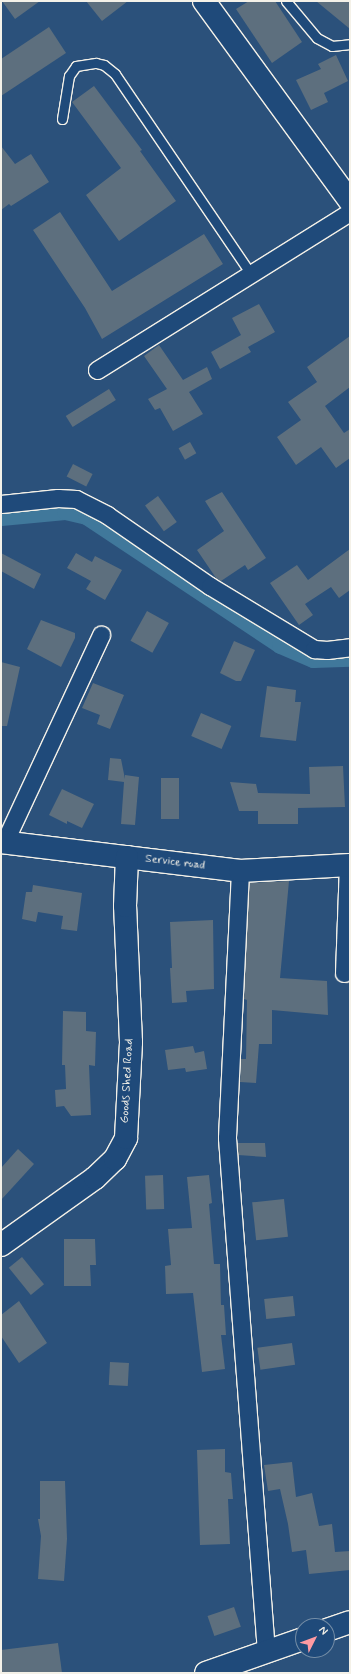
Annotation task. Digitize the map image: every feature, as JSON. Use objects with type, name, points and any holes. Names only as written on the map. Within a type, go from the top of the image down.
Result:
[{"type":"street","points":[[204,1],[350,201]]},
{"type":"street","points":[[97,370],[250,273],[350,212]]},
{"type":"street","points":[[1,504],[58,498],[76,499],[107,515],[210,586],[314,649],[327,650],[350,647]]},
{"type":"street","points":[[3,842],[101,635]]},
{"type":"street","name":"Service road","points":[[3,842],[240,870],[349,865]]},
{"type":"street","name":"Goods Shed Road","points":[[1,1246],[95,1178],[115,1159],[126,1138],[131,1042],[125,906],[127,857]]},
{"type":"street","points":[[344,973],[349,865]]},
{"type":"street","points":[[240,870],[227,1138],[266,1652]]},
{"type":"street","points":[[335,1627],[350,1622]]},
{"type":"street","points":[[206,1673],[295,1642]]},
{"type":"lane","points":[[286,1],[317,38],[332,46],[350,44]]},
{"type":"lane","points":[[62,119],[69,76],[76,66],[96,63],[104,65],[115,74],[250,273]]},
{"type":"building","points":[[2,1],[40,1],[15,19]]},
{"type":"building","points":[[86,1],[128,1],[102,21]]},
{"type":"building","points":[[249,1],[275,1],[302,42],[272,63],[236,9]]},
{"type":"building","points":[[316,1],[350,1],[350,29]]},
{"type":"building","points":[[49,27],[66,53],[1,96],[1,59]]},
{"type":"building","points":[[336,55],[348,81],[324,93],[328,102],[311,110],[296,80],[321,69],[318,64]]},
{"type":"building","points":[[94,86],[142,150],[140,151],[176,201],[119,241],[86,195],[121,168],[72,102]]},
{"type":"building","points":[[1,146],[15,164],[31,154],[49,182],[11,206],[9,204],[1,210]]},
{"type":"building","points":[[60,212],[112,291],[204,234],[223,264],[102,339],[85,308],[33,230]]},
{"type":"building","points":[[259,304],[275,332],[248,347],[251,352],[220,369],[211,352],[241,335],[232,318]]},
{"type":"building","points":[[350,336],[350,387],[325,406],[344,433],[350,429],[350,458],[336,468],[321,447],[296,465],[277,437],[301,420],[288,402],[317,382],[307,367]]},
{"type":"building","points":[[159,345],[183,380],[207,367],[212,379],[189,392],[203,414],[173,431],[160,408],[155,410],[148,399],[167,389],[144,356]]},
{"type":"building","points":[[109,389],[116,400],[73,427],[66,416]]},
{"type":"building","points":[[190,442],[196,453],[185,460],[179,448]]},
{"type":"building","points":[[73,464],[93,474],[86,486],[67,476]]},
{"type":"building","points":[[222,492],[266,558],[248,570],[245,565],[221,581],[216,578],[197,550],[224,531],[205,501]]},
{"type":"building","points":[[158,496],[177,522],[164,531],[145,505]]},
{"type":"building","points":[[350,549],[350,590],[339,598],[331,587],[305,604],[313,615],[299,625],[270,583],[297,565],[308,580]]},
{"type":"building","points":[[1,553],[41,574],[34,589],[1,571]]},
{"type":"building","points":[[76,553],[92,562],[95,556],[122,570],[105,600],[86,589],[91,581],[67,568]]},
{"type":"building","points":[[147,611],[169,623],[152,653],[131,641]]},
{"type":"building","points":[[41,620],[75,633],[75,638],[61,667],[27,649]]},
{"type":"building","points":[[234,641],[255,650],[241,681],[236,681],[220,673]]},
{"type":"building","points":[[1,662],[20,667],[7,726],[1,726]]},
{"type":"building","points":[[93,683],[124,695],[110,729],[97,724],[100,715],[82,708]]},
{"type":"building","points":[[267,686],[296,690],[295,702],[301,702],[296,741],[260,737]]},
{"type":"building","points":[[201,713],[231,726],[222,749],[191,736]]},
{"type":"building","points":[[110,758],[121,759],[125,779],[125,775],[139,777],[135,825],[121,824],[124,782],[108,780]]},
{"type":"building","points":[[343,766],[345,807],[298,808],[298,824],[258,824],[258,811],[239,811],[230,782],[256,784],[258,793],[310,794],[309,767]]},
{"type":"building","points":[[161,778],[179,778],[179,819],[161,819]]},
{"type":"building","points":[[62,789],[94,804],[82,828],[67,821],[67,824],[49,815]]},
{"type":"building","points":[[289,881],[280,978],[327,981],[328,1015],[272,1010],[272,1044],[259,1044],[256,1083],[240,1082],[241,1059],[246,1059],[247,1000],[244,999],[249,883]]},
{"type":"building","points":[[33,885],[82,893],[77,931],[61,929],[63,916],[38,912],[36,922],[22,919],[26,892],[32,892]]},
{"type":"building","points":[[213,920],[214,989],[186,991],[187,1002],[172,1003],[170,922]]},
{"type":"building","points":[[63,1011],[86,1012],[86,1031],[96,1032],[95,1066],[89,1065],[91,1115],[71,1116],[64,1106],[56,1107],[55,1090],[66,1089],[65,1065],[62,1065]]},
{"type":"building","points":[[193,1046],[195,1053],[204,1051],[207,1069],[186,1072],[185,1068],[168,1070],[165,1050]]},
{"type":"building","points":[[237,1143],[265,1143],[266,1157],[238,1155]]},
{"type":"building","points":[[18,1149],[34,1164],[1,1200],[1,1168]]},
{"type":"building","points":[[163,1175],[164,1209],[146,1210],[145,1176]]},
{"type":"building","points":[[209,1175],[212,1203],[209,1204],[214,1264],[220,1264],[221,1305],[224,1305],[226,1335],[221,1335],[225,1369],[202,1372],[193,1293],[166,1294],[165,1266],[171,1265],[168,1229],[192,1228],[187,1177]]},
{"type":"building","points":[[284,1199],[288,1237],[256,1240],[252,1202]]},
{"type":"building","points":[[64,1239],[95,1239],[96,1265],[90,1265],[91,1286],[64,1286]]},
{"type":"building","points":[[22,1257],[44,1284],[31,1295],[9,1268]]},
{"type":"building","points":[[293,1296],[295,1316],[266,1319],[264,1299]]},
{"type":"building","points":[[19,1301],[47,1343],[19,1363],[1,1336],[1,1315]]},
{"type":"building","points":[[292,1343],[295,1365],[260,1370],[257,1348]]},
{"type":"building","points":[[110,1362],[129,1363],[128,1386],[109,1385]]},
{"type":"building","points":[[225,1449],[225,1472],[231,1473],[233,1499],[228,1499],[230,1544],[200,1545],[197,1450]]},
{"type":"building","points":[[292,1462],[296,1497],[312,1493],[319,1526],[332,1524],[335,1552],[350,1551],[350,1570],[309,1574],[306,1550],[292,1552],[288,1524],[280,1489],[268,1491],[264,1465]]},
{"type":"building","points":[[40,1481],[65,1481],[67,1539],[64,1581],[38,1579],[41,1536],[38,1519],[40,1519]]},
{"type":"building","points":[[234,1607],[241,1627],[214,1636],[208,1616]]},
{"type":"building","points":[[58,1643],[62,1673],[1,1673],[1,1650]]},
{"type":"waterway","points":[[1,517],[65,511],[86,516],[280,645],[313,659],[350,658]]}]
